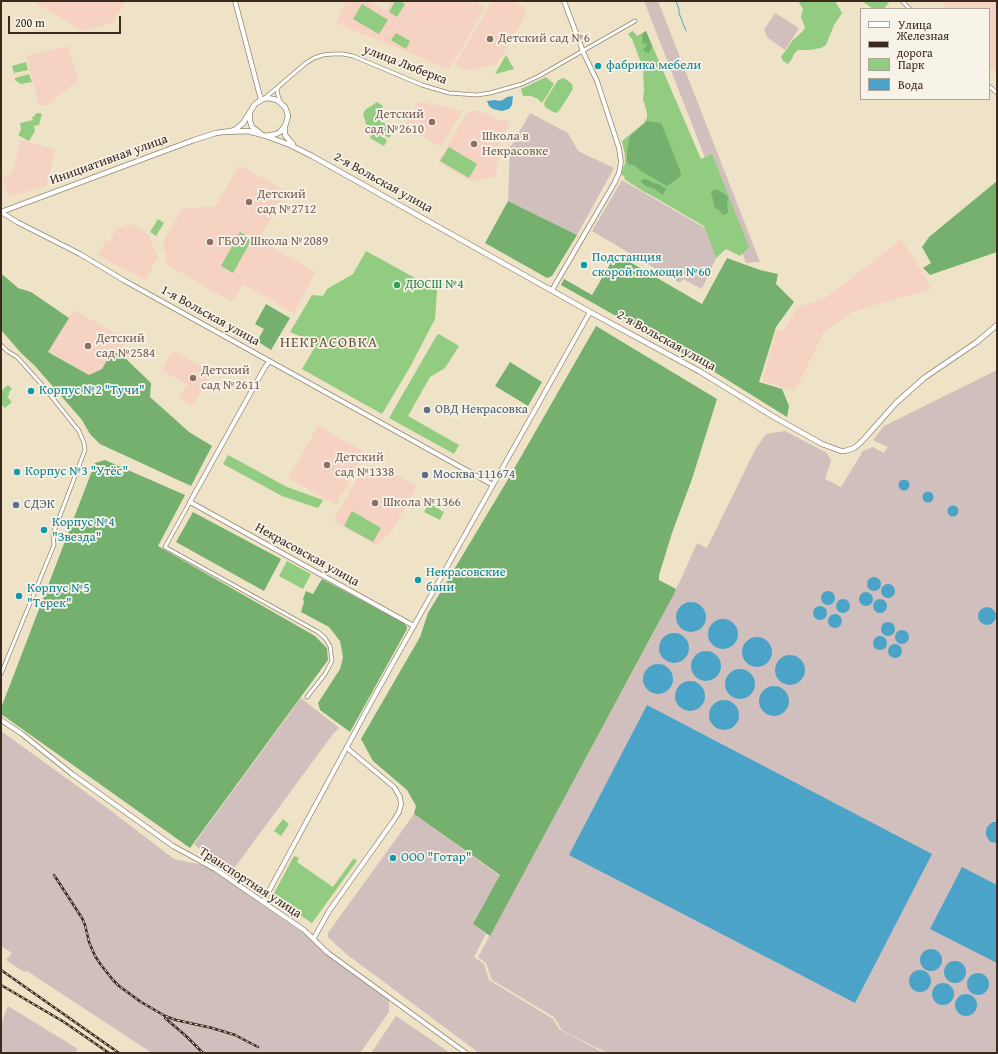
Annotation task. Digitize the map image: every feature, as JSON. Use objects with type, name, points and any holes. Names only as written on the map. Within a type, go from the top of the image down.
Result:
[{"type":"main road","points":[[252,108],[250,121],[252,127],[256,131],[264,135],[276,134],[280,132],[287,122],[287,112],[285,107],[277,100],[262,99]]},
{"type":"main road","name":"Инициативная улица","points":[[1,212],[194,140],[216,133],[232,131],[243,123],[255,104],[262,99]]},
{"type":"main road","name":"2-я Вольская улица","points":[[285,126],[287,138],[292,144],[303,151],[590,312],[699,371],[774,417],[822,444],[841,451],[854,448],[859,444],[896,403],[924,378],[977,342],[997,325]]},
{"type":"main road","name":"Инициативная улица","points":[[225,132],[240,131],[264,135]]},
{"type":"main road","name":"2-я Вольская улица","points":[[264,135],[277,139],[303,151]]},
{"type":"street","points":[[235,1],[262,99]]},
{"type":"street","points":[[552,290],[615,182],[621,166],[619,148],[597,81],[564,1]]},
{"type":"street","name":"улица Люберка","points":[[262,99],[306,63],[314,58],[333,54],[353,56],[436,90],[477,95],[502,91],[539,76],[635,21]]},
{"type":"street","points":[[280,84],[278,95],[281,103]]},
{"type":"street","name":"1-я Вольская улица","points":[[1,212],[17,222],[80,254],[132,285],[494,484]]},
{"type":"street","points":[[263,902],[375,695],[590,312]]},
{"type":"street","points":[[1,345],[17,357],[43,386],[79,432],[84,443],[85,450],[53,534],[54,545],[1,671]]},
{"type":"street","points":[[270,361],[265,367],[165,547],[318,632],[326,638],[330,646],[332,661],[325,674],[307,697]]},
{"type":"street","name":"Некрасовская улица","points":[[190,502],[414,626]]},
{"type":"street","name":"Транспортная улица","points":[[1,720],[22,734],[72,774],[173,846],[215,869],[304,930],[328,953],[466,1053]]},
{"type":"street","points":[[314,938],[329,911],[394,820],[399,812],[401,804],[400,797],[394,787],[347,748]]},
{"type":"shaded area","points":[[34,1],[126,1],[113,23],[83,31]]},
{"type":"shaded area","points":[[346,1],[369,1],[386,11],[391,1],[474,1],[485,8],[449,69],[336,23]]},
{"type":"shaded area","name":"Детский сад №6","points":[[493,1],[513,1],[525,8],[526,15],[496,65],[465,70],[455,64]]},
{"type":"shaded area","points":[[644,1],[658,1],[760,262],[746,263]]},
{"type":"shaded area","points":[[941,1],[997,1],[997,73],[990,67],[990,8],[945,8]]},
{"type":"shaded area","points":[[775,13],[799,28],[785,50],[768,38],[764,30]]},
{"type":"shaded area","points":[[68,46],[79,80],[47,105],[39,105],[26,56]]},
{"type":"shaded area","name":"Детский сад №2610","points":[[419,101],[462,111],[441,147],[405,126]]},
{"type":"shaded area","name":"Школа в Некрасовке","points":[[468,111],[481,111],[501,122],[503,119],[510,123],[498,146],[496,177],[470,181],[438,162]]},
{"type":"shaded area","points":[[530,113],[568,133],[578,151],[614,168],[577,235],[508,201],[510,148]]},
{"type":"shaded area","points":[[21,140],[55,150],[47,185],[10,197],[2,178],[13,172]]},
{"type":"shaded area","points":[[239,165],[286,191],[259,240],[316,272],[294,313],[243,284],[232,302],[167,265],[163,241],[182,209],[216,206]]},
{"type":"shaded area","points":[[622,180],[705,228],[716,258],[702,289],[683,279],[680,283],[592,231]]},
{"type":"shaded area","points":[[131,224],[148,234],[158,257],[145,280],[98,255],[106,240],[109,242],[116,228],[121,228]]},
{"type":"shaded area","points":[[902,239],[932,289],[854,311],[824,332],[795,391],[762,381],[776,331],[784,330],[798,307],[825,298]]},
{"type":"shaded area","name":"Детский сад №2584","points":[[74,310],[127,340],[119,355],[112,351],[102,369],[89,375],[48,351]]},
{"type":"shaded area","name":"Детский сад №2611","points":[[176,352],[212,372],[193,406],[179,398],[187,384],[162,371],[171,353]]},
{"type":"shaded area","points":[[997,370],[997,1053],[607,1053],[562,1030],[554,1017],[492,980],[486,963],[478,957],[656,628],[682,577],[697,543],[707,548],[755,450],[766,434],[785,431],[827,453],[831,461],[825,479],[841,487],[863,451],[873,447],[884,453],[888,447],[873,440],[884,426]]},
{"type":"shaded area","name":"Детский сад №1338","points":[[318,426],[365,452],[336,505],[288,478]]},
{"type":"shaded area","name":"Школа №1366","points":[[371,465],[385,473],[388,470],[417,486],[392,531],[381,541],[378,546],[333,521],[362,470],[367,473]]},
{"type":"shaded area","points":[[301,698],[339,728],[333,734],[230,874],[194,844]]},
{"type":"shaded area","points":[[1,731],[106,807],[174,859],[207,866],[310,938],[324,952],[389,1000],[389,1012],[360,1053],[152,1053],[27,971],[24,972],[6,960],[12,953],[1,946]]},
{"type":"shaded area","points":[[414,814],[500,876],[473,924],[486,934],[474,957],[484,964],[489,980],[553,1019],[559,1029],[604,1053],[479,1053],[345,953],[328,937],[328,933]]},
{"type":"shaded area","points":[[8,1006],[78,1049],[75,1053],[1,1053],[1,1027]]},
{"type":"shaded area","points":[[396,1016],[427,1037],[450,1053],[371,1053]]},
{"type":"green space","points":[[395,1],[400,1],[405,4],[397,17],[389,12]]},
{"type":"green space","points":[[798,1],[835,1],[842,13],[834,25],[826,45],[821,48],[810,50],[798,50],[788,64],[783,61],[781,57],[793,40],[805,28],[801,17],[803,9]]},
{"type":"green space","points":[[862,1],[890,1],[885,8],[872,8]]},
{"type":"green space","points":[[362,4],[388,20],[379,34],[353,19]]},
{"type":"green space","points":[[633,31],[637,36],[646,31],[701,159],[712,154],[749,247],[740,256],[726,249],[716,258],[704,226],[646,193],[624,179],[625,177],[621,174],[625,163],[622,141],[644,123],[647,118],[643,99],[643,68],[632,39],[628,34]]},
{"type":"green space","points":[[646,31],[652,46],[649,53],[645,52],[643,49],[647,46],[646,43],[643,44],[642,36]]},
{"type":"green space","points":[[396,33],[410,41],[406,49],[391,40]]},
{"type":"green space","points":[[506,55],[514,69],[495,74]]},
{"type":"green space","points":[[26,62],[28,70],[14,73],[12,66]]},
{"type":"green space","points":[[29,74],[32,82],[21,84],[15,80],[15,78]]},
{"type":"green space","points":[[546,77],[554,84],[542,103],[538,99],[531,96],[523,96],[521,89]]},
{"type":"green space","points":[[564,78],[572,84],[573,89],[559,111],[556,113],[545,107],[544,104],[558,80]]},
{"type":"green space","points":[[377,102],[383,106],[376,118],[394,129],[389,138],[366,124],[363,115],[366,109]]},
{"type":"green space","points":[[39,113],[42,114],[39,125],[34,126],[35,131],[29,141],[18,135],[21,130],[20,123],[33,120],[32,117]]},
{"type":"green space","points":[[647,121],[661,123],[680,170],[681,176],[667,186],[641,171],[634,165],[629,165],[627,161],[630,136]]},
{"type":"green space","points":[[374,131],[387,140],[384,146],[370,138]]},
{"type":"green space","points":[[449,147],[477,164],[469,178],[440,161]]},
{"type":"green space","points":[[645,179],[659,184],[666,189],[663,195],[642,183],[641,180]]},
{"type":"green space","points":[[997,181],[997,252],[930,275],[923,268],[931,263],[922,247],[929,237]]},
{"type":"green space","points":[[715,189],[728,197],[728,213],[723,215],[715,208],[711,192]]},
{"type":"green space","points":[[508,201],[577,235],[552,276],[547,278],[485,243]]},
{"type":"green space","points":[[158,219],[164,223],[156,236],[150,232]]},
{"type":"green space","points":[[240,232],[252,239],[233,273],[221,266]]},
{"type":"green space","points":[[366,251],[437,290],[435,319],[410,367],[382,414],[302,369],[316,345],[290,332],[312,295],[323,296],[327,289],[353,274]]},
{"type":"green space","points":[[616,254],[702,304],[727,258],[760,270],[778,274],[776,284],[794,302],[776,327],[759,382],[782,389],[789,406],[787,417],[705,366],[561,285],[564,279],[592,295]]},
{"type":"green space","points":[[3,275],[18,288],[31,292],[69,318],[48,352],[89,375],[102,369],[112,351],[125,358],[151,383],[150,397],[189,432],[212,446],[191,486],[100,444],[90,434],[82,420],[1,330],[1,276]]},
{"type":"green space","points":[[266,304],[290,318],[271,350],[257,341],[264,329],[255,324]]},
{"type":"green space","points":[[596,326],[717,399],[692,479],[672,533],[659,575],[659,580],[676,589],[674,594],[490,936],[473,924],[500,875],[414,814],[416,806],[407,790],[373,761],[361,739],[420,637],[428,613],[507,481]]},
{"type":"green space","points":[[439,334],[459,346],[445,368],[430,377],[408,416],[459,445],[454,454],[389,418],[437,335]]},
{"type":"green space","points":[[510,362],[542,382],[528,406],[495,386]]},
{"type":"green space","points":[[8,385],[12,389],[7,397],[12,402],[5,408],[1,404],[1,394],[3,389]]},
{"type":"green space","points":[[228,455],[287,487],[323,500],[318,508],[282,496],[223,464]]},
{"type":"green space","points":[[105,460],[185,495],[158,546],[315,636],[327,648],[328,660],[190,848],[1,714],[1,707],[95,463]]},
{"type":"green space","points":[[429,503],[444,512],[440,520],[424,512]]},
{"type":"green space","points":[[352,511],[381,528],[373,542],[344,526]]},
{"type":"green space","points":[[193,512],[281,559],[264,591],[176,542]]},
{"type":"green space","points":[[287,561],[311,574],[303,589],[279,576]]},
{"type":"green space","points":[[322,579],[404,623],[407,627],[350,732],[320,710],[318,703],[340,669],[343,657],[340,641],[329,627],[301,612],[306,591],[313,594]]},
{"type":"green space","points":[[283,819],[289,824],[281,836],[274,831]]},
{"type":"green space","points":[[294,856],[299,858],[297,862],[333,887],[354,858],[357,861],[312,923],[272,897]]},
{"type":"water","points":[[513,96],[512,105],[509,109],[502,111],[493,109],[489,106],[487,101],[499,101]]},
{"type":"water","points":[[904,479],[908,481],[910,485],[908,489],[904,491],[900,489],[898,485],[900,481]]},
{"type":"water","points":[[928,491],[932,493],[934,497],[932,501],[928,503],[924,501],[922,497],[924,493]]},
{"type":"water","points":[[953,505],[957,507],[959,511],[957,515],[953,517],[949,515],[947,511],[949,507]]},
{"type":"water","points":[[871,577],[877,577],[881,581],[881,587],[877,591],[871,591],[867,587],[867,581]]},
{"type":"water","points":[[885,584],[891,584],[895,588],[895,594],[891,598],[885,598],[881,594],[881,588]]},
{"type":"water","points":[[825,591],[831,591],[835,595],[835,601],[831,605],[825,605],[821,601],[821,595]]},
{"type":"water","points":[[863,592],[869,592],[873,596],[873,602],[869,606],[863,606],[859,602],[859,596]]},
{"type":"water","points":[[840,599],[846,599],[850,603],[850,609],[846,613],[840,613],[836,609],[836,603]]},
{"type":"water","points":[[877,599],[883,599],[887,603],[887,609],[883,613],[877,613],[873,609],[873,603]]},
{"type":"water","points":[[691,602],[701,607],[706,617],[701,627],[691,632],[681,627],[676,617],[681,607]]},
{"type":"water","points":[[817,606],[823,606],[827,610],[827,616],[823,620],[817,620],[813,616],[813,610]]},
{"type":"water","points":[[983,607],[991,607],[996,612],[994,623],[991,625],[983,625],[978,620],[978,612]]},
{"type":"water","points":[[832,614],[838,614],[842,618],[842,624],[838,628],[832,628],[828,624],[828,618]]},
{"type":"water","points":[[723,619],[733,624],[738,634],[733,644],[723,649],[713,644],[708,634],[713,624]]},
{"type":"water","points":[[885,622],[891,622],[895,626],[895,632],[891,636],[885,636],[881,632],[881,626]]},
{"type":"water","points":[[899,630],[905,630],[909,634],[909,640],[905,644],[899,644],[895,640],[895,634]]},
{"type":"water","points":[[674,633],[684,638],[689,648],[684,658],[674,663],[664,658],[659,648],[664,638]]},
{"type":"water","points":[[877,636],[883,636],[887,640],[887,646],[883,650],[877,650],[873,646],[873,640]]},
{"type":"water","points":[[757,637],[767,642],[772,652],[767,662],[757,667],[747,662],[742,652],[747,642]]},
{"type":"water","points":[[892,644],[898,644],[902,648],[902,654],[898,658],[892,658],[888,654],[888,648]]},
{"type":"water","points":[[706,651],[716,656],[721,666],[716,676],[706,681],[696,676],[691,666],[696,656]]},
{"type":"water","points":[[790,655],[800,660],[805,670],[800,680],[790,685],[780,680],[775,670],[780,660]]},
{"type":"water","points":[[658,664],[668,669],[673,679],[668,689],[658,694],[648,689],[643,679],[648,669]]},
{"type":"water","points":[[740,669],[750,674],[755,684],[750,694],[740,699],[730,694],[725,684],[730,674]]},
{"type":"water","points":[[690,681],[700,686],[705,696],[700,706],[690,711],[680,706],[675,696],[680,686]]},
{"type":"water","points":[[774,686],[784,691],[789,701],[784,711],[774,716],[764,711],[759,701],[764,691]]},
{"type":"water","points":[[724,700],[734,705],[739,715],[734,725],[724,730],[714,725],[709,715],[714,705]]},
{"type":"water","points":[[647,705],[932,854],[855,1003],[569,855]]},
{"type":"water","points":[[993,822],[997,822],[997,843],[991,842],[986,835],[987,827]]},
{"type":"water","points":[[962,867],[997,885],[997,963],[930,929]]},
{"type":"water","points":[[931,949],[939,952],[942,960],[939,968],[931,971],[923,968],[920,960],[923,952]]},
{"type":"water","points":[[955,961],[963,964],[966,972],[963,980],[955,983],[947,980],[944,972],[947,964]]},
{"type":"water","points":[[920,970],[928,973],[931,981],[928,989],[920,992],[912,989],[909,981],[912,973]]},
{"type":"water","points":[[978,973],[986,976],[989,984],[986,992],[978,995],[970,992],[967,984],[970,976]]},
{"type":"water","points":[[943,983],[951,986],[954,994],[951,1002],[943,1005],[935,1002],[932,994],[935,986]]},
{"type":"water","points":[[966,994],[974,997],[977,1005],[974,1013],[966,1016],[958,1013],[955,1005],[958,997]]},
{"type":"waterway","points":[[676,1],[686,31]]},
{"type":"railway","points":[[54,875],[82,918],[95,956],[119,986],[141,1002],[165,1016],[235,1035],[258,1047]]},
{"type":"railway","points":[[1,970],[119,1053]]},
{"type":"railway","points":[[1,985],[64,1022],[109,1053]]},
{"type":"railway","points":[[165,1018],[203,1053]]},
{"type":"place","name":"Детский сад №6","points":[[490,39]]},
{"type":"place","name":"фабрика мебели","points":[[598,66]]},
{"type":"place","name":"Детский сад №2610","points":[[432,122]]},
{"type":"place","name":"Школа в Некрасовке","points":[[474,144]]},
{"type":"place","name":"Детский сад №2712","points":[[249,202]]},
{"type":"place","name":"ГБОУ Школа №2089","points":[[210,242]]},
{"type":"place","name":"Подстанция скорой помощи №60","points":[[584,265]]},
{"type":"place","name":"ДЮСШ №4","points":[[397,285]]},
{"type":"place","name":"Детский сад №2584","points":[[88,346]]},
{"type":"place","name":"Детский сад №2611","points":[[193,378]]},
{"type":"place","name":"Корпус №2 \"Тучи\"","points":[[31,391]]},
{"type":"place","name":"ОВД Некрасовка","points":[[427,410]]},
{"type":"place","name":"Детский сад №1338","points":[[327,465]]},
{"type":"place","name":"Корпус №3 \"Утёс\"","points":[[17,472]]},
{"type":"place","name":"Москва 111674","points":[[425,475]]},
{"type":"place","name":"Школа №1366","points":[[375,503]]},
{"type":"place","name":"СДЭК","points":[[16,505]]},
{"type":"place","name":"Корпус №4 \"Звезда\"","points":[[44,530]]},
{"type":"place","name":"Некрасовские бани","points":[[418,580]]},
{"type":"place","name":"Корпус №5 \"Терек\"","points":[[19,596]]},
{"type":"place","name":"ООО \"Готар\"","points":[[393,858]]},
{"type":"district","name":"НЕКРАСОВКА","points":[[329,343]]}]
